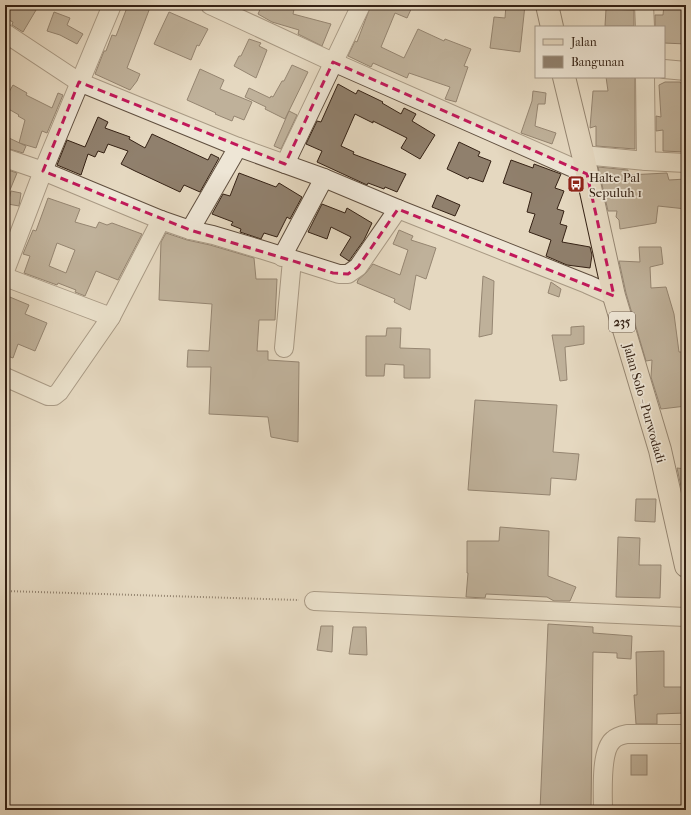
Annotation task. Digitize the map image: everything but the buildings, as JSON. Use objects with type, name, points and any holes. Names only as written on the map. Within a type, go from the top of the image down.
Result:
[{"type":"main road","points":[[547,5],[552,26]]},
{"type":"main road","name":"Jalan Solo - Purwodadi","points":[[564,78],[614,296],[660,450],[686,566]]},
{"type":"street","points":[[5,271],[43,171],[112,5]]},
{"type":"street","points":[[210,5],[333,62],[585,164],[646,162],[686,163]]},
{"type":"street","points":[[285,164],[361,5]]},
{"type":"street","points":[[644,5],[645,26]]},
{"type":"street","points":[[5,33],[79,82],[238,147],[324,178],[614,296]]},
{"type":"street","points":[[665,69],[686,71]]},
{"type":"street","points":[[645,78],[646,162]]},
{"type":"street","points":[[190,230],[238,147]]},
{"type":"street","points":[[5,158],[43,171],[161,220],[190,230],[213,235],[263,250],[333,273],[348,274],[358,267],[398,209]]},
{"type":"street","points":[[284,348],[287,258],[324,178]]},
{"type":"street","points":[[5,377],[48,396],[54,396],[59,392],[111,317],[161,220]]},
{"type":"street","points":[[5,277],[111,317]]},
{"type":"street","points":[[314,601],[686,617]]},
{"type":"street","points":[[603,810],[605,760],[608,746],[613,740],[627,734],[686,734]]},
{"type":"path","points":[[5,591],[314,601]]},
{"type":"highlighted area","points":[[333,62],[587,174],[614,296],[398,209],[358,267],[348,274],[333,273],[190,230],[43,171],[79,82],[285,164]]},
{"type":"place","name":"Halte Pal Sepuluh 1","points":[[576,184]]}]
